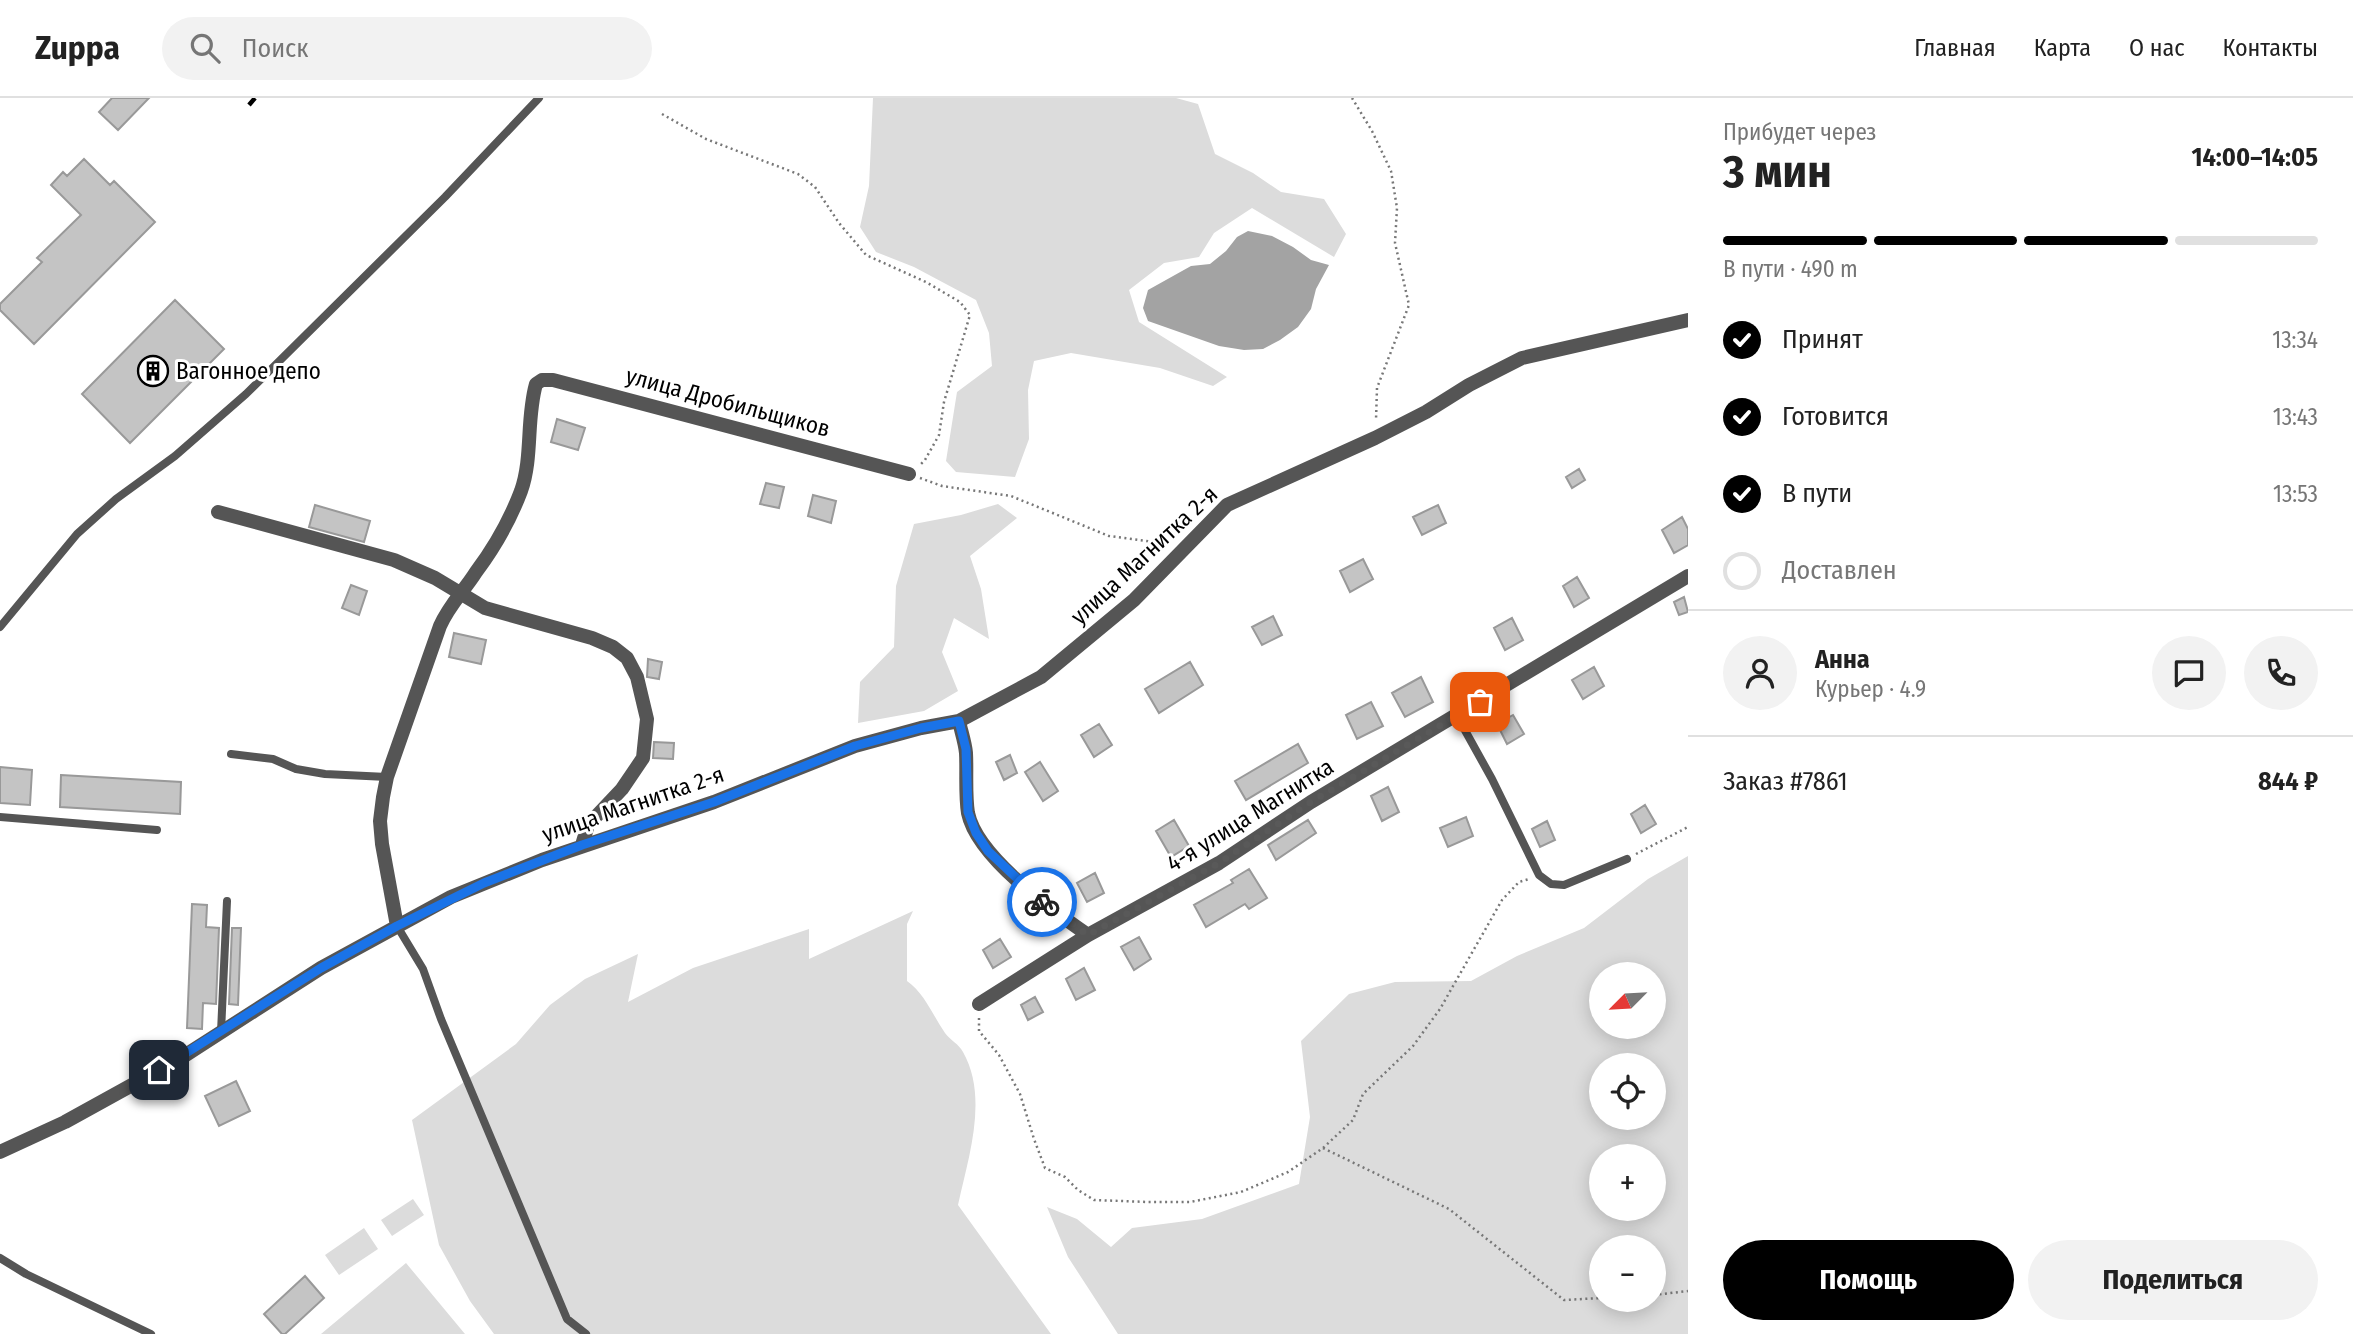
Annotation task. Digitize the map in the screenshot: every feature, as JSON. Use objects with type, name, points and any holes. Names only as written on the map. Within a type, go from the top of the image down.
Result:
[{"type":"street","name":"улица Магнитка 2-я","points":[[0,1152],[65,1122],[181,1058],[321,968],[484,883],[582,845],[714,802],[855,746],[959,721],[1041,677],[1134,600],[1227,505],[1375,438],[1426,412],[1469,385],[1522,359],[1688,320]]},
{"type":"street","name":"улица Дробильщиков","points":[[460,593],[492,550],[520,492],[526,474],[532,398],[536,384],[542,380],[553,380],[909,474]]},
{"type":"street","points":[[218,512],[394,559],[435,578],[485,608],[592,638],[613,647],[627,658],[637,677],[647,719],[643,758],[622,789],[588,825],[582,845]]},
{"type":"street","name":"4-я улица Магнитка","points":[[979,1004],[1088,935],[1219,863],[1311,802],[1688,576]]},
{"type":"street","points":[[397,926],[380,821],[387,777],[440,626],[449,607],[460,593]]},
{"type":"street","points":[[959,721],[966,749],[968,812],[976,833],[988,851],[1011,873],[1051,909],[1088,935]]},
{"type":"lane","points":[[0,627],[76,534],[116,499],[175,456],[247,394],[445,197],[539,98]]},
{"type":"lane","points":[[1457,716],[1492,779],[1539,875],[1551,884],[1564,885],[1627,859]]},
{"type":"lane","points":[[231,754],[273,759],[296,769],[325,774],[387,777]]},
{"type":"lane","points":[[0,817],[157,830]]},
{"type":"lane","points":[[221,1032],[227,901]]},
{"type":"lane","points":[[397,926],[423,970],[567,1319],[586,1334]]},
{"type":"lane","points":[[0,1258],[26,1274],[151,1334]]},
{"type":"path","points":[[1352,98],[1372,131],[1391,172],[1397,208],[1395,243],[1409,305],[1377,388],[1375,438]]},
{"type":"path","points":[[662,114],[706,139],[798,174],[815,187],[839,223],[866,255],[949,295],[960,302],[970,316],[944,402],[939,435],[926,460],[909,474]]},
{"type":"path","points":[[909,474],[942,486],[1011,496],[1109,536],[1186,547]]},
{"type":"path","points":[[1627,859],[1688,827]]},
{"type":"path","points":[[979,1004],[979,1031],[999,1055],[1020,1094],[1045,1168],[1065,1177],[1078,1190],[1094,1200],[1190,1202],[1241,1192],[1288,1172],[1322,1148],[1353,1120],[1363,1094],[1413,1046],[1440,1009],[1502,900],[1519,882],[1539,875]]},
{"type":"path","points":[[1322,1148],[1449,1209],[1564,1300],[1589,1299]]},
{"type":"path","points":[[1666,1294],[1688,1291]]},
{"type":"shaded area","points":[[873,98],[1176,98],[1198,104],[1215,154],[1253,173],[1281,192],[1324,199],[1346,234],[1334,257],[1252,208],[1214,233],[1199,257],[1164,263],[1129,290],[1139,322],[1227,377],[1213,386],[1160,368],[1071,353],[1034,361],[1028,390],[1029,439],[1015,477],[956,472],[946,461],[957,392],[992,366],[989,333],[976,300],[914,267],[876,252],[860,227],[869,186]]},
{"type":"shaded area","points":[[1248,231],[1272,236],[1311,260],[1329,265],[1316,289],[1311,309],[1298,327],[1263,349],[1244,350],[1219,346],[1148,321],[1143,308],[1148,290],[1191,266],[1210,264],[1226,251],[1237,237]]},
{"type":"shaded area","points":[[998,504],[1017,518],[970,556],[981,589],[989,639],[954,618],[942,652],[958,691],[924,711],[858,723],[860,682],[894,647],[896,586],[914,524],[961,515]]},
{"type":"shaded area","points":[[1688,856],[1688,1334],[1118,1334],[1068,1257],[1047,1207],[1077,1219],[1111,1247],[1132,1228],[1202,1219],[1299,1184],[1310,1117],[1301,1041],[1349,994],[1395,982],[1471,981],[1517,956],[1584,928],[1648,879]]},
{"type":"shaded area","points":[[913,911],[907,924],[907,981],[924,998],[945,1033],[961,1049],[971,1070],[975,1089],[974,1128],[958,1205],[1051,1334],[494,1334],[470,1301],[439,1245],[412,1120],[516,1044],[550,1005],[585,979],[638,954],[628,1002],[693,968],[809,929],[809,959]]},
{"type":"shaded area","points":[[413,1199],[424,1215],[392,1236],[381,1220]]},
{"type":"shaded area","points":[[364,1228],[378,1249],[339,1275],[325,1255]]},
{"type":"shaded area","points":[[406,1263],[465,1334],[321,1334]]},
{"type":"building","points":[[112,98],[149,98],[118,130],[99,112]]},
{"type":"building","points":[[84,159],[110,185],[114,181],[155,222],[34,344],[0,310],[0,304],[42,262],[37,258],[81,215],[51,185],[63,172],[67,176]]},
{"type":"building","name":"Вагонное депо","points":[[175,300],[224,349],[130,443],[82,394]]},
{"type":"building","points":[[557,419],[585,428],[578,450],[551,442]]},
{"type":"building","points":[[1579,469],[1585,480],[1572,488],[1566,477]]},
{"type":"building","points":[[766,483],[784,487],[779,508],[760,504]]},
{"type":"building","points":[[813,495],[836,501],[831,523],[808,516]]},
{"type":"building","points":[[315,505],[370,521],[364,542],[309,527]]},
{"type":"building","points":[[1438,505],[1446,523],[1422,535],[1413,517]]},
{"type":"building","points":[[1682,517],[1688,529],[1688,545],[1674,553],[1662,530]]},
{"type":"building","points":[[1363,559],[1373,579],[1350,592],[1340,571]]},
{"type":"building","points":[[1577,577],[1589,598],[1574,607],[1563,586]]},
{"type":"building","points":[[351,585],[367,591],[359,615],[342,608]]},
{"type":"building","points":[[1684,597],[1688,612],[1679,615],[1674,602]]},
{"type":"building","points":[[1273,616],[1282,635],[1262,645],[1252,627]]},
{"type":"building","points":[[1512,618],[1523,640],[1505,650],[1494,628]]},
{"type":"building","points":[[454,633],[486,640],[481,664],[449,657]]},
{"type":"building","points":[[648,659],[662,662],[659,679],[647,677]]},
{"type":"building","points":[[1190,662],[1203,685],[1159,713],[1145,689]]},
{"type":"building","points":[[1594,667],[1604,686],[1583,699],[1572,680]]},
{"type":"building","points":[[1421,677],[1433,702],[1405,717],[1392,693]]},
{"type":"building","points":[[1371,702],[1383,726],[1357,739],[1346,715]]},
{"type":"building","points":[[1513,715],[1524,734],[1507,744],[1497,724]]},
{"type":"building","points":[[1099,724],[1112,745],[1094,757],[1081,735]]},
{"type":"building","points":[[654,742],[674,743],[673,759],[653,758]]},
{"type":"building","points":[[1298,744],[1308,763],[1246,800],[1235,781]]},
{"type":"building","points":[[1010,755],[1017,773],[1004,780],[996,762]]},
{"type":"building","points":[[1040,762],[1058,791],[1043,801],[1025,772]]},
{"type":"building","points":[[0,767],[32,770],[30,805],[0,803]]},
{"type":"building","points":[[61,775],[181,782],[180,814],[60,807]]},
{"type":"building","points":[[1388,787],[1399,812],[1382,821],[1371,796]]},
{"type":"building","points":[[1645,805],[1656,824],[1641,833],[1631,814]]},
{"type":"building","points":[[1466,817],[1473,836],[1448,847],[1440,828]]},
{"type":"building","points":[[1174,820],[1189,846],[1171,857],[1156,831]]},
{"type":"building","points":[[1308,820],[1316,833],[1276,860],[1268,845]]},
{"type":"building","points":[[1547,821],[1555,840],[1540,847],[1532,829]]},
{"type":"building","points":[[1249,869],[1267,898],[1249,909],[1245,904],[1206,927],[1194,905],[1233,883],[1231,880]]},
{"type":"building","points":[[1095,873],[1104,893],[1087,902],[1077,883]]},
{"type":"building","points":[[192,904],[207,905],[206,927],[219,928],[216,1004],[203,1003],[202,1029],[187,1028]]},
{"type":"building","points":[[232,928],[241,928],[238,1005],[229,1004]]},
{"type":"building","points":[[1139,937],[1151,959],[1134,970],[1121,947]]},
{"type":"building","points":[[1000,939],[1011,957],[993,968],[983,950]]},
{"type":"building","points":[[1084,968],[1095,990],[1076,1000],[1066,979]]},
{"type":"building","points":[[1035,997],[1043,1012],[1028,1020],[1021,1005]]},
{"type":"building","points":[[236,1081],[250,1111],[219,1126],[205,1096]]},
{"type":"building","points":[[305,1276],[324,1298],[282,1334],[264,1314]]},
{"type":"railway","points":[[249,105],[255,98]]},
{"type":"way so far","points":[[1042,902],[1088,935],[1219,863],[1311,802],[1480,702]]},
{"type":"place","name":"Вагонное депо","points":[[153,371]]},
{"type":"route","points":[[159,1070],[321,968],[484,883],[582,845],[714,802],[855,746],[921,728],[959,721],[966,749],[968,812],[976,833],[988,851],[1042,902]]}]
